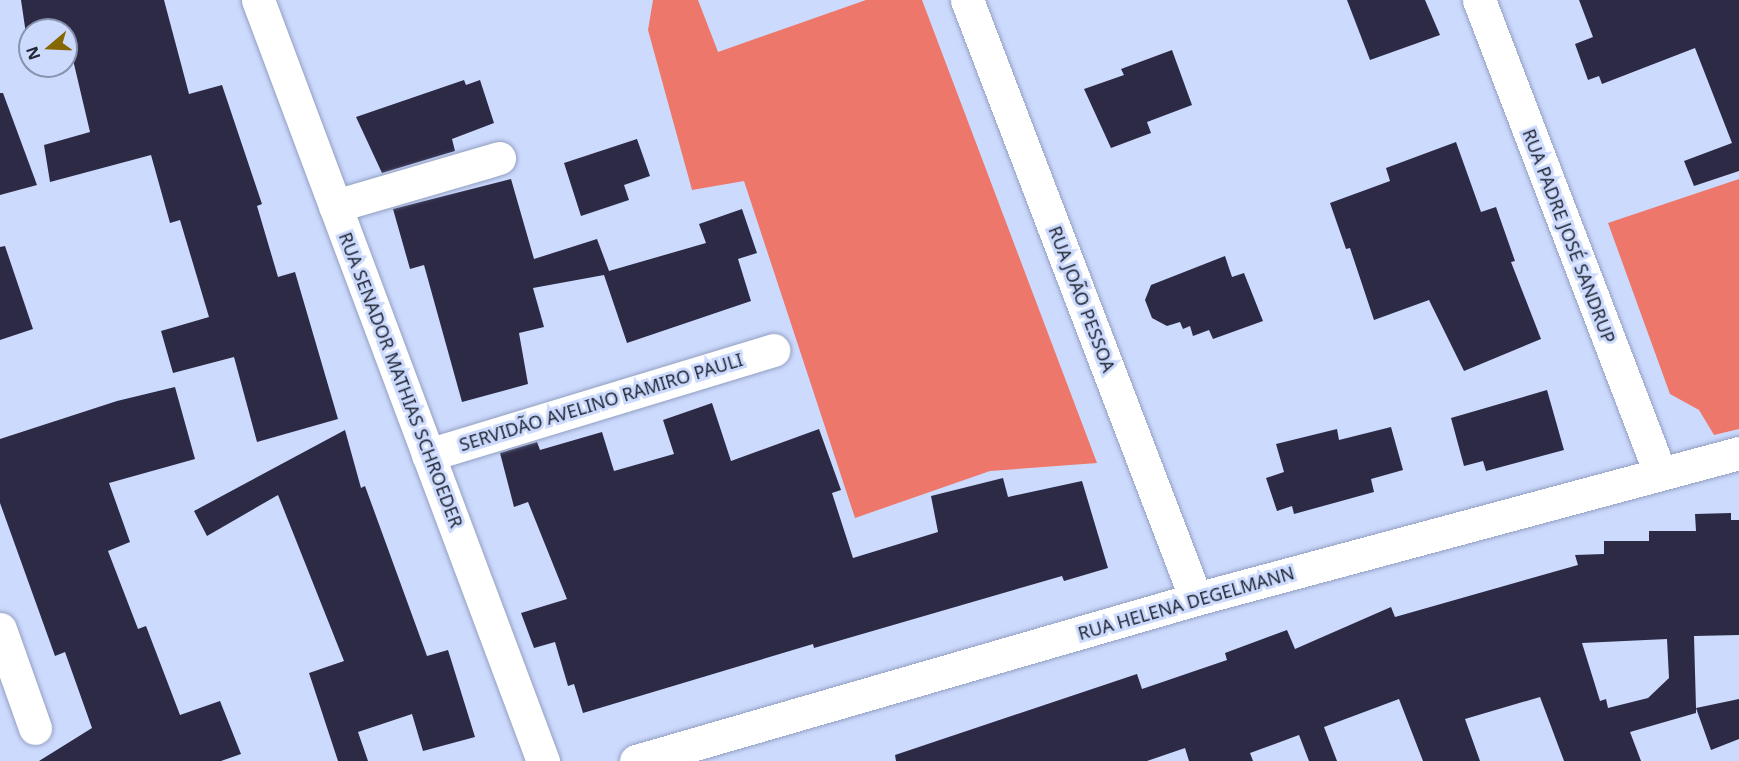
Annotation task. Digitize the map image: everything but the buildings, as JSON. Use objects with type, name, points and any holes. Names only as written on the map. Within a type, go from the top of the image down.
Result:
[{"type":"street","name":"RUA SENADOR MATHIAS SCHROEDER","points":[[258,0],[543,761]]},
{"type":"street","name":"RUA JOÃO PESSOA","points":[[967,0],[1196,599]]},
{"type":"street","name":"RUA PADRE JOSÉ SANDRUP","points":[[1479,0],[1660,473]]},
{"type":"street","points":[[335,206],[499,158]]},
{"type":"street","name":"SERVIDÃO AVELINO RAMIRO PAULI","points":[[428,455],[773,350]]},
{"type":"street","name":"RUA HELENA DEGELMANN","points":[[636,761],[1196,599],[1739,453]]},
{"type":"street","points":[[0,629],[35,728]]},
{"type":"shaded area","points":[[653,0],[698,0],[718,52],[866,0],[922,0],[1097,463],[990,471],[855,518],[744,181],[692,190],[648,30]]},
{"type":"shaded area","points":[[1739,179],[1739,429],[1714,435],[1699,410],[1670,394],[1608,223]]}]
